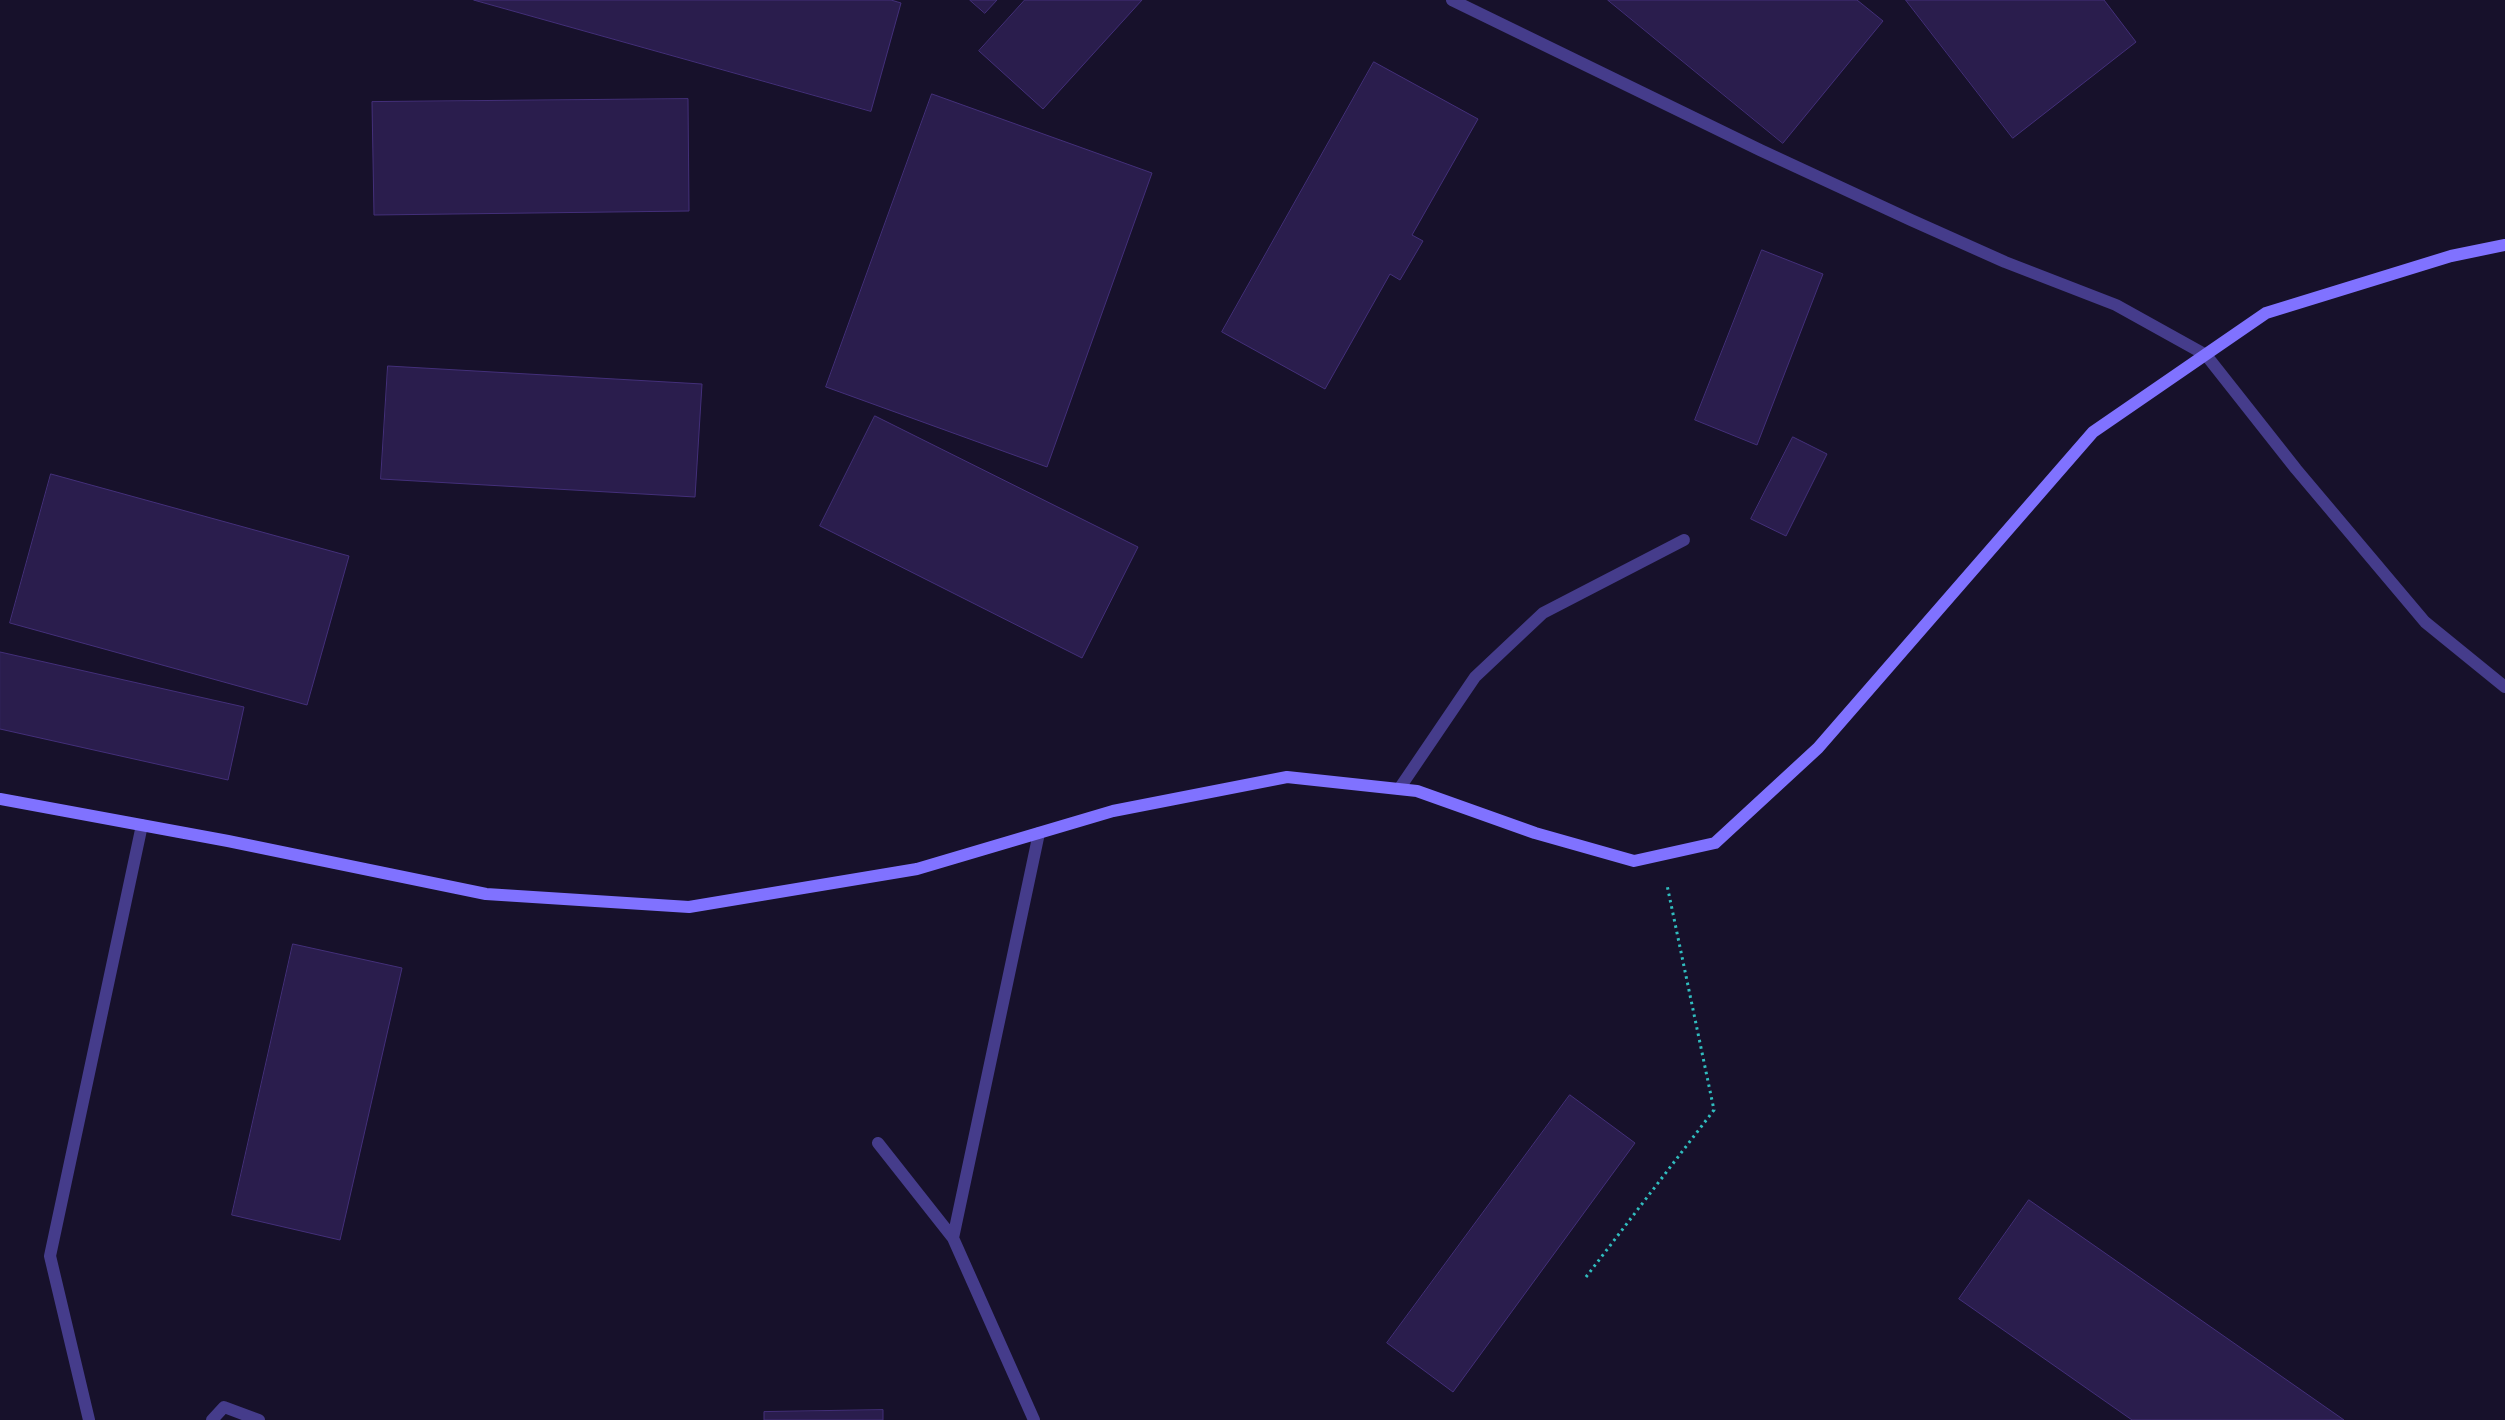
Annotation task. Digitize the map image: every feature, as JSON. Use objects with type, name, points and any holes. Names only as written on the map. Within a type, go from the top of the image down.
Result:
[{"type":"street","points":[[1452,0],[1760,150],[1911,220],[2005,262],[2116,305],[2206,356],[2296,469],[2424,622],[2505,687]]},
{"type":"street","points":[[0,799],[142,825],[486,894],[689,908],[916,869],[1113,811],[1287,777],[1416,791],[1535,833],[1634,861],[1715,843],[1818,748],[2093,432],[2266,313],[2451,256],[2505,246]]},
{"type":"street","points":[[1399,789],[1474,677],[1543,613],[1684,540]]},
{"type":"street","points":[[89,1420],[50,1256],[142,825]]},
{"type":"street","points":[[953,1238],[1039,833]]},
{"type":"street","points":[[878,1143],[953,1238],[1034,1420]]},
{"type":"street","points":[[212,1420],[224,1407],[259,1420]]},
{"type":"path","points":[[1586,1277],[1714,1110],[1660,855]]},
{"type":"building","points":[[474,0],[891,0],[901,3],[871,111]]},
{"type":"building","points":[[970,0],[997,0],[985,13]]},
{"type":"building","points":[[1025,0],[1142,0],[1043,109],[979,51]]},
{"type":"building","points":[[1608,0],[1857,0],[1883,21],[1783,143]]},
{"type":"building","points":[[1906,0],[2104,0],[2136,42],[2013,138]]},
{"type":"building","points":[[1374,62],[1478,119],[1412,235],[1423,241],[1400,280],[1390,274],[1325,389],[1222,332]]},
{"type":"building","points":[[932,94],[1152,173],[1047,467],[826,387]]},
{"type":"building","points":[[688,99],[689,211],[374,215],[372,102]]},
{"type":"building","points":[[1762,250],[1823,274],[1757,445],[1695,420]]},
{"type":"building","points":[[388,366],[702,384],[695,497],[381,479]]},
{"type":"building","points":[[875,416],[1138,547],[1082,658],[820,526]]},
{"type":"building","points":[[1793,437],[1827,454],[1786,536],[1751,519]]},
{"type":"building","points":[[51,474],[349,556],[307,705],[10,623]]},
{"type":"building","points":[[0,652],[244,707],[228,780],[0,729]]},
{"type":"building","points":[[293,944],[402,968],[340,1240],[232,1215]]},
{"type":"building","points":[[1570,1095],[1635,1143],[1453,1392],[1387,1343]]},
{"type":"building","points":[[2029,1200],[2344,1420],[2132,1420],[1959,1299]]},
{"type":"building","points":[[883,1410],[883,1420],[764,1420],[764,1412]]}]
